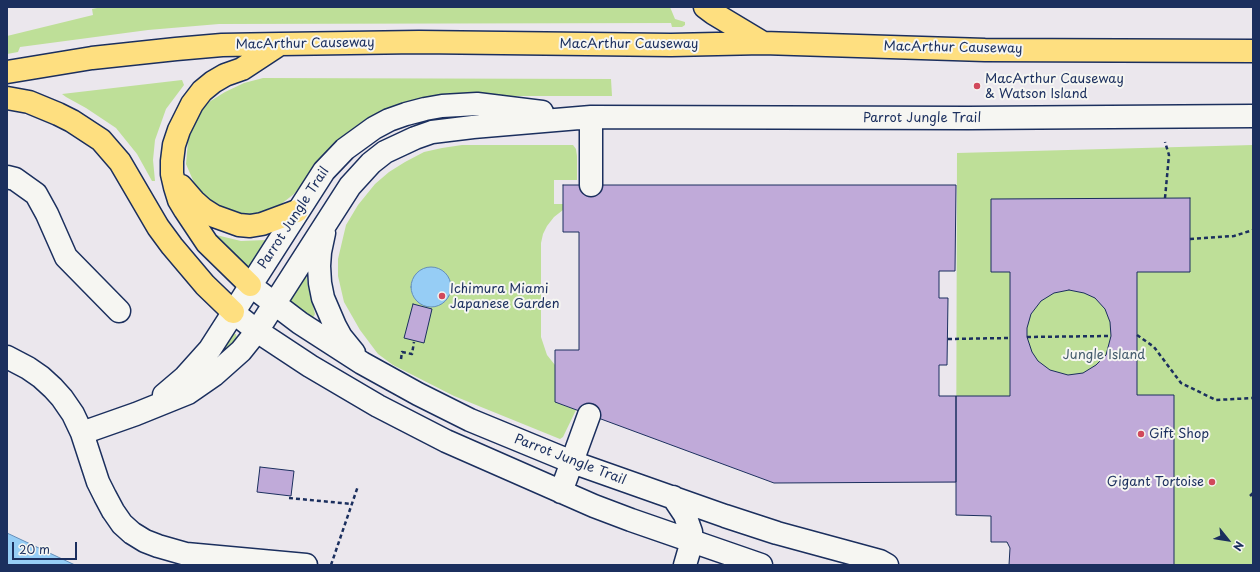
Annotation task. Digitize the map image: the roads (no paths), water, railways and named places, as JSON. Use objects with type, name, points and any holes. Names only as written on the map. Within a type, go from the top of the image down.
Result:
[{"type":"highway","points":[[705,7],[713,14],[763,43]]},
{"type":"highway","name":"MacArthur Causeway","points":[[7,72],[92,58],[176,49],[222,45],[280,44],[419,42],[671,45],[763,43],[985,50],[1253,51]]},
{"type":"highway","points":[[250,285],[207,243],[195,226],[179,200],[172,174],[172,161],[178,130],[192,104],[202,92],[213,82],[226,75],[242,70],[280,44]]},
{"type":"highway","points":[[7,98],[29,102],[58,114],[72,121],[101,140],[120,162],[158,227],[172,246],[205,285],[233,312]]},
{"type":"highway","points":[[172,174],[194,201],[203,209],[227,222],[250,226],[262,224],[297,211]]},
{"type":"street","name":"Parrot Jungle Trail","points":[[149,408],[184,378],[210,348],[324,171],[345,148],[374,128],[389,120],[406,114],[442,106],[477,104],[591,117]]},
{"type":"street","name":"Parrot Jungle Trail","points":[[82,433],[136,414],[188,393],[214,375],[241,351],[257,331],[350,186],[371,163],[385,152],[432,132],[466,127],[591,117],[968,118],[1253,116]]},
{"type":"street","points":[[591,117],[591,185]]},
{"type":"street","points":[[7,178],[15,179],[36,194],[47,214],[66,257],[119,311]]},
{"type":"street","points":[[328,219],[320,252],[320,282],[323,298],[328,312],[341,337],[362,363]]},
{"type":"street","name":"Parrot Jungle Trail","points":[[250,285],[275,305],[362,363],[418,394],[470,420],[572,462],[750,524],[880,561],[886,565]]},
{"type":"street","points":[[233,312],[257,331],[322,374],[409,423],[446,441],[561,492],[630,520],[761,565]]},
{"type":"street","points":[[7,357],[28,368],[53,388],[73,414],[82,433],[98,482],[113,511],[122,524],[132,533],[145,541],[186,554],[271,563],[306,565]]},
{"type":"street","points":[[561,492],[589,415]]},
{"type":"street","points":[[673,497],[689,522],[692,541],[685,565]]},
{"type":"water","points":[[431,267],[439,269],[445,273],[449,279],[451,287],[449,295],[445,301],[439,305],[431,307],[423,305],[417,301],[413,295],[411,287],[413,279],[417,273],[423,269]]},
{"type":"water","points":[[7,533],[75,565],[7,565]]},
{"type":"place","name":"MacArthur Causeway & Watson Island","points":[[977,86]]},
{"type":"place","name":"Ichimura Miami Japanese Garden","points":[[442,296]]},
{"type":"place","name":"Gift Shop","points":[[1141,434]]},
{"type":"place","name":"Gigant Tortoise","points":[[1212,482]]},
{"type":"park label","name":"Jungle Island","points":[[1104,355]]}]
